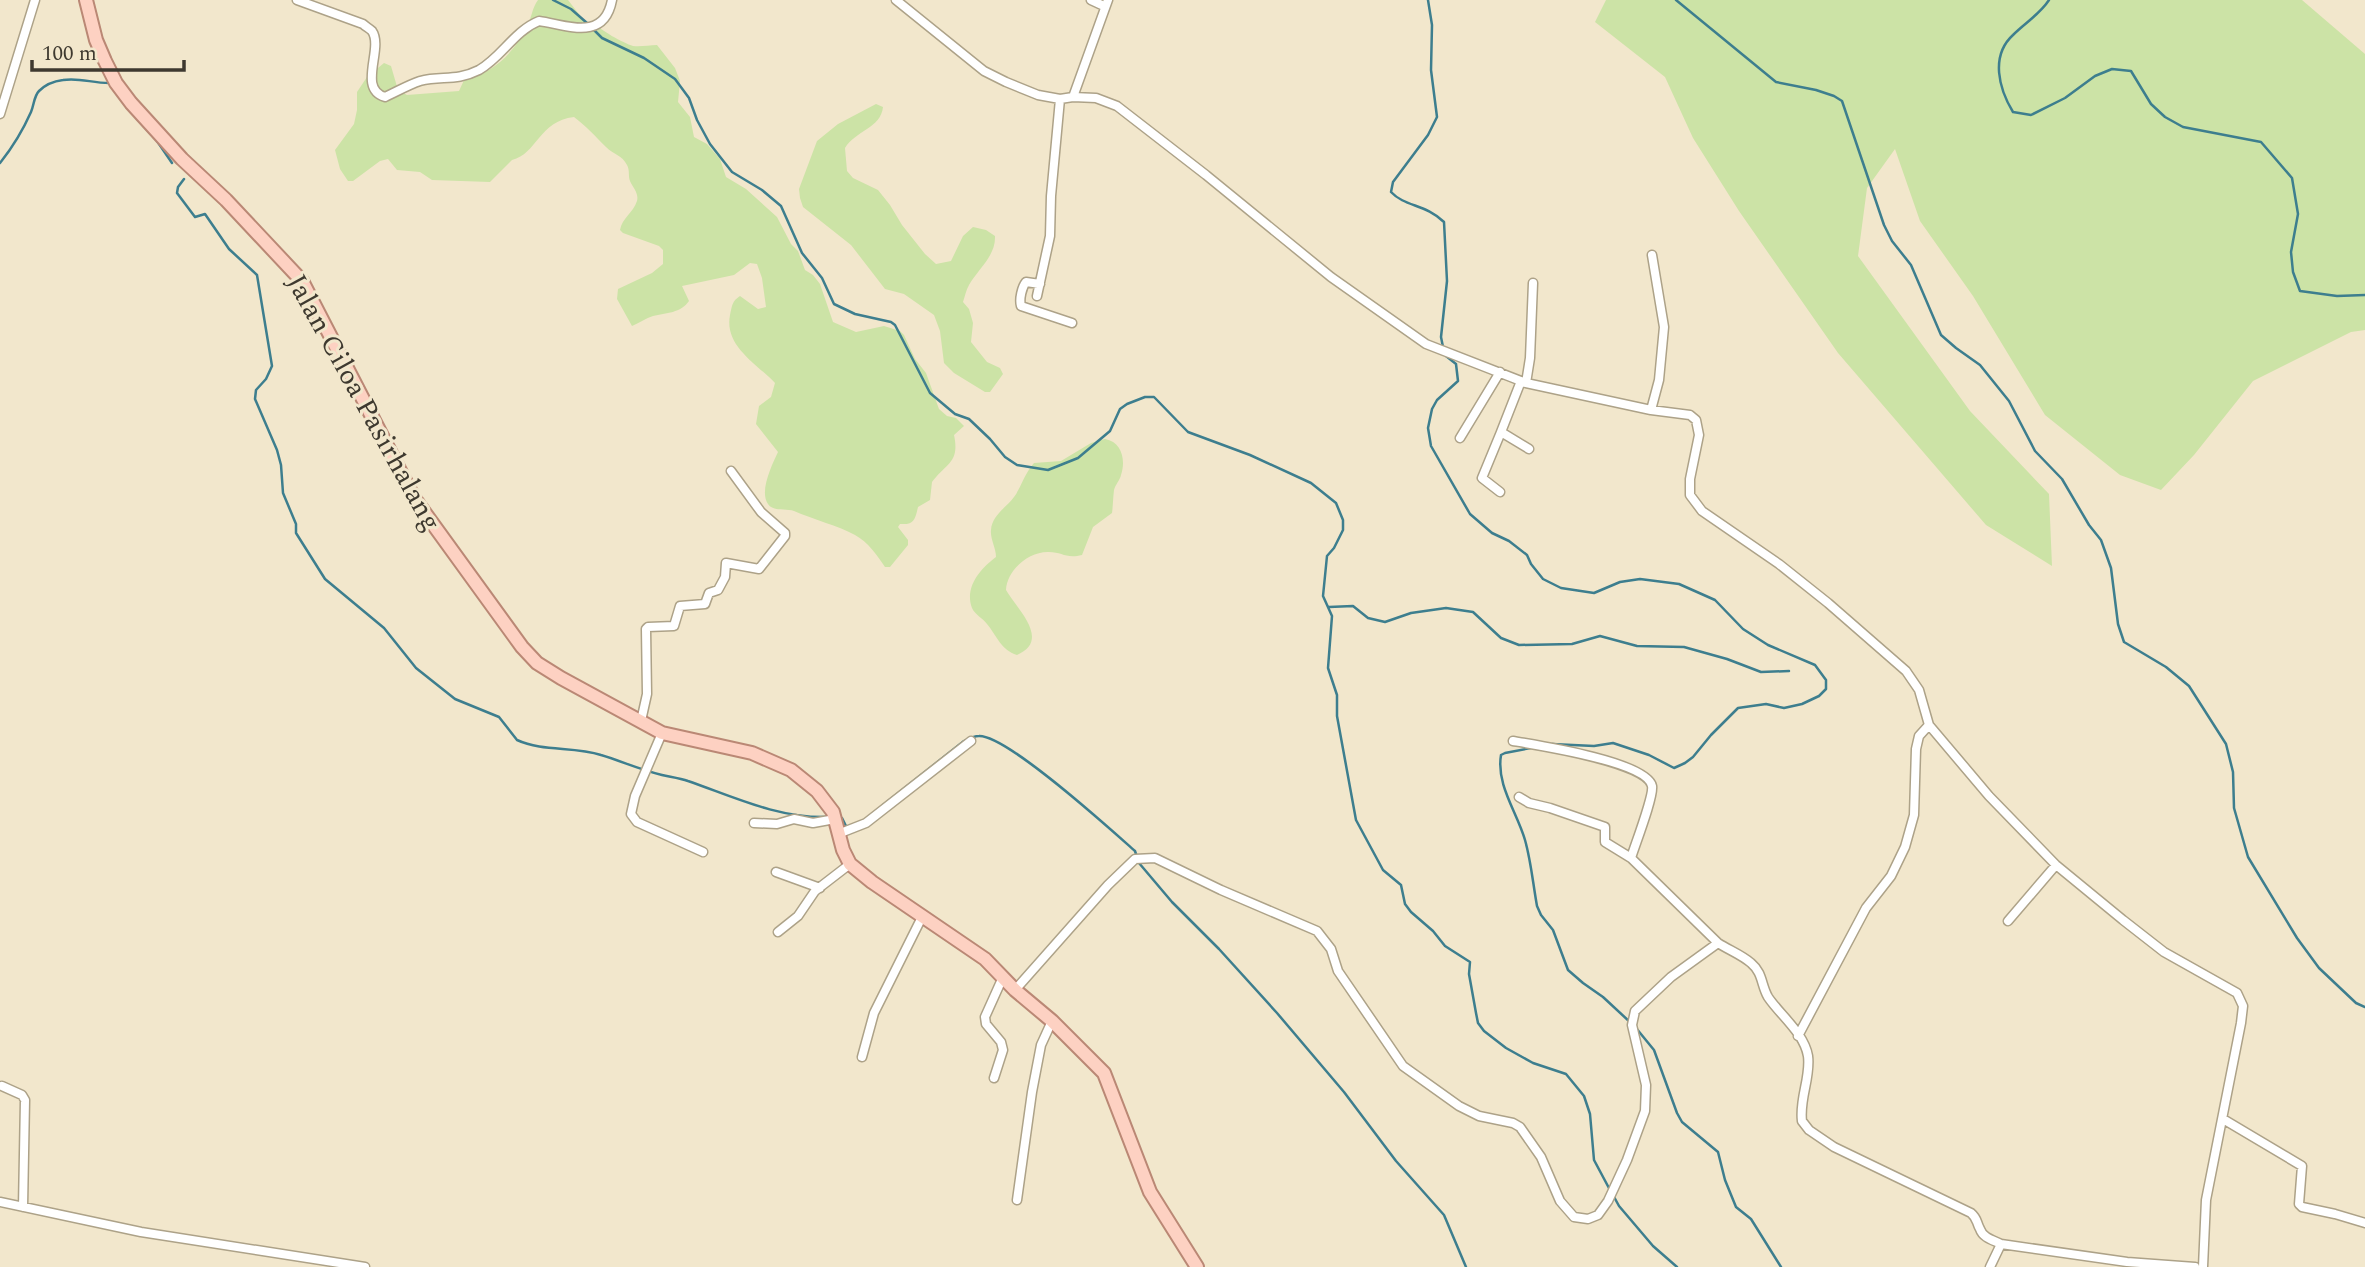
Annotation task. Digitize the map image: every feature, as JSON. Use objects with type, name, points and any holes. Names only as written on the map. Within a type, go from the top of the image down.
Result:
[{"type":"main road","name":"Jalan Ciloa Pasirhalang","points":[[86,0],[96,40],[105,61],[131,103],[302,281],[414,498],[514,639],[542,666],[662,733],[752,753],[791,770],[817,791],[830,807],[850,864]]},
{"type":"main road","points":[[850,864],[985,959],[1084,1051],[1108,1080],[1150,1192],[1197,1267]]},
{"type":"street","points":[[0,114],[3,95],[36,0]]},
{"type":"street","points":[[297,0],[363,24],[372,31],[373,88],[384,97],[422,81],[454,79],[479,70],[514,38],[538,21],[577,27],[600,23],[608,15],[612,0]]},
{"type":"street","points":[[896,0],[984,71],[1038,95],[1060,99],[1096,98],[1117,106],[1321,269],[1426,344],[1523,382],[1651,410],[1690,415],[1696,420],[1699,425],[1699,445],[1689,479],[1693,501],[1711,518],[1799,579],[1906,671],[1919,690],[1929,725],[1989,796],[2056,865],[2164,952],[2203,976],[2233,990],[2241,998],[2241,1023],[2206,1200],[2203,1267]]},
{"type":"street","points":[[1073,97],[1106,3],[1091,0]]},
{"type":"street","points":[[1037,296],[1050,236],[1060,99]]},
{"type":"street","points":[[1651,410],[1659,380],[1664,327],[1653,255]]},
{"type":"street","points":[[1500,492],[1482,478],[1523,382],[1530,358],[1533,283]]},
{"type":"street","points":[[1040,284],[1024,284],[1021,306],[1072,323]]},
{"type":"street","points":[[1460,438],[1500,372]]},
{"type":"street","points":[[1501,432],[1529,449]]},
{"type":"street","points":[[641,721],[647,694],[646,629],[674,626],[680,607],[705,604],[709,593],[718,590],[726,563],[759,569],[785,536],[785,533],[761,512],[731,471]]},
{"type":"street","points":[[1798,1036],[1866,908],[1891,876],[1905,847],[1914,816],[1916,749],[1919,736],[1929,725]]},
{"type":"street","points":[[662,733],[635,796],[631,814],[637,822],[703,852]]},
{"type":"street","points":[[838,834],[866,823],[971,741]]},
{"type":"street","points":[[1513,741],[1601,759],[1649,779],[1652,792],[1631,858]]},
{"type":"street","points":[[1519,797],[1529,803],[1606,828],[1605,842],[1631,858],[1718,943],[1750,962],[1763,979],[1768,996],[1798,1036],[1808,1057],[1801,1112],[1802,1121],[1809,1130],[1834,1147],[1971,1213],[1978,1219],[1984,1235],[2000,1244],[2127,1262],[2195,1267]]},
{"type":"street","points":[[754,823],[835,819]]},
{"type":"street","points":[[1016,990],[1108,885],[1135,859],[1156,858],[1221,890],[1317,931],[1331,949],[1344,981],[1403,1066],[1459,1106],[1479,1116],[1513,1122],[1520,1127],[1541,1157],[1565,1209],[1574,1217],[1588,1219],[1598,1214],[1608,1201],[1645,1111],[1646,1085],[1633,1025],[1635,1011],[1671,977],[1718,943]]},
{"type":"street","points":[[778,932],[798,916],[814,893],[850,864]]},
{"type":"street","points":[[2008,921],[2056,865]]},
{"type":"street","points":[[776,872],[820,888]]},
{"type":"street","points":[[862,1056],[874,1013],[923,915]]},
{"type":"street","points":[[994,1078],[1003,1050],[1001,1042],[986,1024],[985,1017],[1003,977]]},
{"type":"street","points":[[1017,1200],[1041,1045],[1052,1021]]},
{"type":"street","points":[[2,1086],[22,1095],[25,1100],[23,1208]]},
{"type":"street","points":[[2223,1119],[2302,1166],[2302,1207],[2365,1223]]},
{"type":"street","points":[[0,1202],[141,1232],[365,1267]]},
{"type":"street","points":[[1990,1267],[2000,1244]]},
{"type":"green space","points":[[538,0],[568,0],[585,22],[593,22],[624,42],[633,46],[657,45],[675,68],[680,81],[678,102],[690,117],[694,137],[707,144],[720,159],[726,177],[746,189],[777,217],[791,244],[798,251],[805,270],[820,284],[833,322],[856,332],[884,326],[900,331],[926,373],[939,409],[947,416],[956,418],[964,426],[954,435],[955,451],[951,462],[932,482],[930,500],[918,507],[913,521],[898,527],[908,540],[908,545],[890,567],[885,567],[868,545],[855,535],[794,511],[773,508],[768,504],[765,492],[767,478],[778,452],[756,424],[759,406],[771,397],[775,383],[743,353],[729,326],[733,304],[740,296],[758,309],[766,307],[757,264],[750,263],[734,275],[682,286],[689,301],[686,305],[632,326],[617,299],[618,289],[652,273],[663,264],[663,250],[620,230],[637,198],[628,167],[623,159],[609,150],[574,117],[553,125],[490,182],[432,180],[420,172],[397,170],[388,159],[380,161],[353,181],[348,181],[340,169],[335,150],[354,124],[357,92],[367,77],[384,63],[391,66],[398,90],[407,95],[459,91],[465,78],[494,67],[510,52],[529,23]]},
{"type":"green space","points":[[1606,0],[2302,0],[2365,54],[2365,330],[2351,332],[2253,381],[2194,455],[2161,490],[2120,475],[2045,415],[1973,296],[1920,221],[1895,149],[1867,188],[1858,256],[1970,411],[2049,494],[2052,566],[1986,525],[1838,353],[1739,211],[1693,138],[1665,77],[1595,22]]},
{"type":"green space","points":[[876,104],[883,107],[878,120],[845,148],[847,171],[853,178],[878,190],[902,225],[936,264],[951,261],[963,236],[973,227],[986,230],[995,236],[993,250],[969,285],[963,302],[969,309],[973,323],[971,342],[987,362],[1000,368],[1003,374],[990,392],[985,392],[954,373],[944,363],[940,331],[934,315],[904,294],[885,289],[851,245],[803,207],[799,189],[817,141],[838,124]]},
{"type":"green space","points":[[1105,439],[1119,448],[1123,458],[1121,475],[1114,490],[1112,513],[1093,527],[1082,555],[1041,553],[1027,558],[1010,575],[1006,590],[1032,633],[1027,649],[1017,655],[1012,653],[973,610],[970,600],[975,579],[996,557],[991,533],[994,520],[1014,497],[1034,463],[1061,461],[1091,443]]},
{"type":"waterway","points":[[553,0],[571,9],[587,23]]},
{"type":"waterway","points":[[1428,0],[1432,25],[1431,70],[1437,117],[1428,135],[1393,182],[1391,192],[1444,222],[1447,281],[1441,337],[1443,347]]},
{"type":"waterway","points":[[1676,0],[1776,82],[1816,90],[1842,101],[1884,225],[1892,241],[1911,265],[1941,335],[1980,365],[2009,401],[2035,451],[2062,479],[2101,540],[2111,568],[2118,624],[2124,642],[2166,667],[2189,686],[2226,744],[2233,772],[2234,808],[2248,857],[2297,938],[2319,968],[2356,1003],[2365,1007]]},
{"type":"waterway","points":[[2049,0],[2013,35],[2001,53],[2001,83],[2013,112],[2031,115],[2065,98],[2095,76],[2112,69],[2131,71],[2151,104],[2165,117],[2183,127],[2261,142],[2292,178],[2298,214],[2291,252],[2293,272],[2300,291],[2337,296],[2365,295]]},
{"type":"waterway","points":[[592,28],[602,38],[644,58],[675,79],[689,98],[710,144],[732,172],[762,190],[781,206],[802,253],[822,278],[834,304],[855,314],[895,325],[930,393],[955,414],[969,419],[1005,457],[1017,465],[1048,470],[1078,458],[1110,431],[1120,409],[1145,397],[1154,397],[1188,432],[1250,455],[1311,483],[1336,503],[1343,520],[1343,530],[1327,556],[1323,596],[1332,616],[1328,668],[1337,695],[1337,716],[1356,820],[1383,870],[1401,885],[1405,904],[1411,912],[1433,931],[1445,946],[1470,962],[1469,974],[1478,1023],[1484,1031],[1506,1048],[1533,1063],[1566,1074],[1584,1096],[1590,1114],[1594,1160],[1610,1190]]},
{"type":"waterway","points":[[0,163],[31,112],[37,93],[44,87],[69,79],[112,83]]},
{"type":"waterway","points":[[137,119],[172,163]]},
{"type":"waterway","points":[[184,179],[177,193],[195,217],[205,214],[229,249],[257,275],[272,366],[266,379],[256,390],[255,399],[277,450],[283,493],[296,524],[296,533],[325,579],[384,628],[416,668],[455,699],[499,717],[517,740],[537,746],[591,752],[773,810],[827,817]]},
{"type":"waterway","points":[[1446,356],[1456,364],[1458,381],[1437,400],[1432,409],[1428,428],[1431,446],[1470,514],[1492,533],[1509,541],[1527,555],[1543,579],[1561,588],[1594,593],[1620,582],[1640,579],[1679,584],[1715,600],[1743,629],[1768,645],[1815,665],[1826,680],[1826,689],[1819,696],[1802,704],[1784,708],[1766,704],[1738,708],[1693,757],[1674,768],[1649,755],[1613,743],[1594,746],[1552,744]]},
{"type":"waterway","points":[[1329,607],[1353,606],[1368,618],[1385,622],[1411,613],[1446,608],[1473,612],[1501,638],[1519,645],[1572,644],[1600,636],[1637,646],[1684,647],[1761,672],[1789,671]]},
{"type":"waterway","points":[[883,805],[964,741],[977,736],[993,740],[1012,750],[1058,785],[1135,851],[1139,863],[1172,902],[1277,1013],[1344,1092],[1396,1161],[1444,1215],[1466,1267]]},
{"type":"waterway","points":[[1536,747],[1501,755],[1500,766],[1504,788],[1525,840],[1537,906],[1553,930],[1568,970],[1631,1023]]},
{"type":"waterway","points":[[837,818],[842,818],[848,828]]},
{"type":"waterway","points":[[1636,1028],[1654,1050],[1682,1122],[1718,1152],[1736,1207],[1751,1219],[1781,1267]]},
{"type":"waterway","points":[[1613,1195],[1653,1246],[1677,1267]]}]
